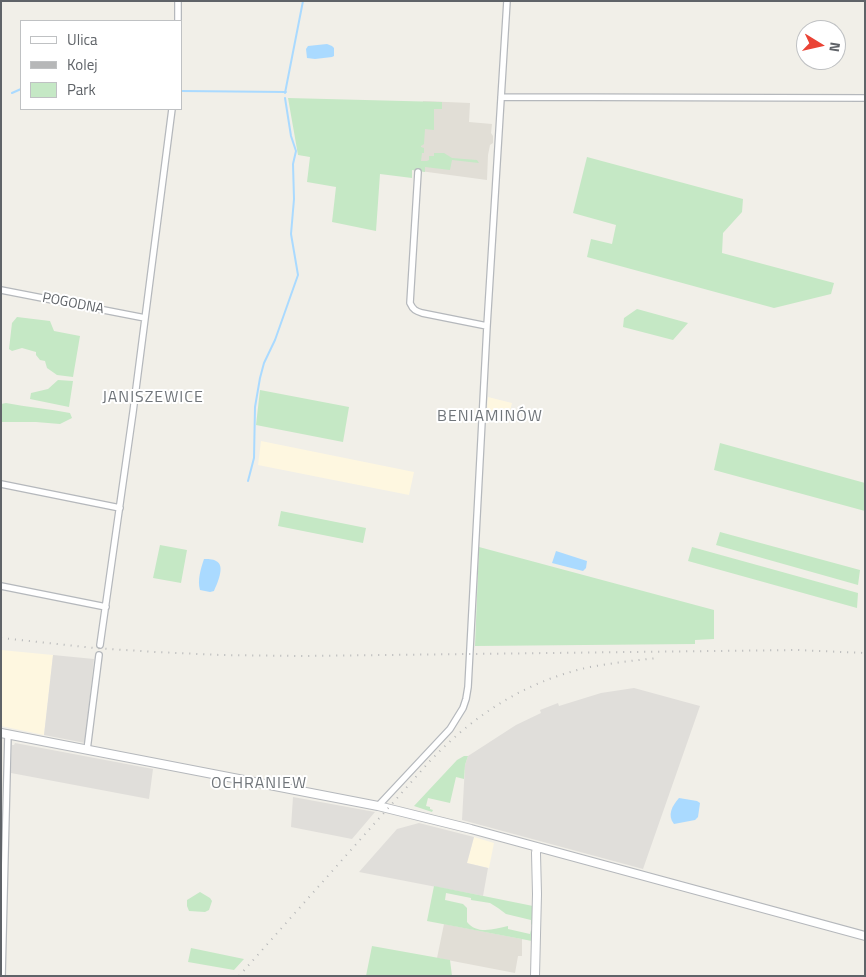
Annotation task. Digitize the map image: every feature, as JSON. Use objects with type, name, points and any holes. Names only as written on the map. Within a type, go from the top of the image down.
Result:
[{"type":"street","points":[[178,1],[178,20]]},
{"type":"street","points":[[378,806],[450,729],[463,708],[466,699],[507,1]]},
{"type":"street","points":[[501,97],[865,98]]},
{"type":"street","points":[[100,645],[120,508],[172,110]]},
{"type":"street","points":[[418,172],[410,303],[412,308],[422,313],[487,326]]},
{"type":"street","name":"POGODNA","points":[[1,290],[145,318]]},
{"type":"street","points":[[1,484],[120,508]]},
{"type":"street","points":[[1,586],[106,607]]},
{"type":"street","points":[[87,750],[98,655]]},
{"type":"street","points":[[2,976],[4,733],[378,806],[865,936]]},
{"type":"street","points":[[536,976],[537,847]]},
{"type":"shaded area","points":[[423,101],[470,103],[469,122],[492,124],[493,143],[490,145],[488,155],[487,180],[420,171]]},
{"type":"shaded area","points":[[488,397],[512,403],[510,411],[512,409],[518,411],[516,418],[487,410]]},
{"type":"shaded area","points":[[261,441],[414,472],[409,495],[258,465]]},
{"type":"shaded area","points":[[1,650],[53,655],[44,735],[1,726]]},
{"type":"shaded area","points":[[53,655],[94,659],[85,743],[44,735]]},
{"type":"shaded area","points":[[634,688],[700,706],[643,869],[462,820],[465,765],[468,756],[516,725],[541,713],[540,710],[558,703],[559,706],[601,693]]},
{"type":"shaded area","points":[[15,743],[153,769],[149,799],[11,773],[12,745]]},
{"type":"shaded area","points":[[293,797],[375,812],[352,839],[291,827]]},
{"type":"shaded area","points":[[419,823],[474,837],[467,863],[488,868],[483,896],[359,872],[397,829]]},
{"type":"shaded area","points":[[474,837],[494,843],[489,868],[467,863]]},
{"type":"shaded area","points":[[444,924],[522,939],[522,956],[518,956],[515,973],[437,958]]},
{"type":"green space","points":[[288,98],[442,102],[442,109],[434,109],[434,130],[425,129],[424,144],[421,146],[424,148],[424,153],[422,153],[421,161],[429,160],[429,156],[434,156],[434,153],[444,153],[452,158],[477,160],[479,163],[452,160],[450,170],[425,167],[425,172],[412,170],[412,178],[380,174],[376,231],[332,222],[336,187],[307,182],[310,157],[298,155]]},
{"type":"green space","points":[[587,157],[743,199],[742,212],[723,233],[722,253],[834,283],[831,294],[774,308],[587,257],[591,239],[612,244],[616,225],[573,213]]},
{"type":"green space","points":[[637,309],[688,323],[673,340],[623,327],[624,318]]},
{"type":"green space","points":[[17,317],[50,321],[54,331],[80,336],[73,377],[57,375],[47,368],[45,361],[40,360],[36,352],[22,348],[12,351],[9,349],[12,323]]},
{"type":"green space","points":[[58,380],[73,381],[69,407],[30,399],[31,393],[48,389]]},
{"type":"green space","points":[[260,390],[349,407],[343,442],[256,425]]},
{"type":"green space","points":[[6,403],[70,413],[72,418],[60,424],[1,422],[1,404]]},
{"type":"green space","points":[[720,443],[865,483],[865,511],[714,470]]},
{"type":"green space","points":[[281,511],[366,528],[363,543],[278,526]]},
{"type":"green space","points":[[720,532],[860,570],[858,585],[716,545]]},
{"type":"green space","points":[[160,545],[187,550],[181,583],[153,578]]},
{"type":"green space","points":[[479,547],[714,610],[714,639],[695,640],[695,644],[475,646]]},
{"type":"green space","points":[[692,547],[858,593],[857,608],[688,561]]},
{"type":"green space","points":[[468,756],[464,779],[456,777],[450,803],[428,798],[426,806],[433,810],[432,812],[414,806],[457,760]]},
{"type":"green space","points":[[434,886],[533,906],[532,925],[531,920],[506,914],[490,903],[446,893],[445,900],[463,904],[467,908],[467,922],[476,929],[486,930],[508,926],[508,929],[530,934],[531,930],[532,941],[427,921]]},
{"type":"green space","points":[[200,892],[212,901],[209,910],[205,912],[189,911],[187,900]]},
{"type":"green space","points":[[372,946],[450,960],[452,976],[366,976]]},
{"type":"green space","points":[[191,948],[244,959],[234,970],[188,962]]},
{"type":"water","points":[[327,44],[334,48],[334,56],[315,59],[307,58],[306,49],[308,46]]},
{"type":"water","points":[[556,551],[587,561],[586,568],[583,571],[552,563]]},
{"type":"water","points":[[204,559],[215,560],[219,563],[221,570],[214,591],[210,592],[200,590],[199,586]]},
{"type":"water","points":[[679,798],[700,803],[698,817],[695,820],[674,824],[671,811]]},
{"type":"waterway","points":[[285,93],[303,1]]},
{"type":"waterway","points":[[12,93],[20,89]]},
{"type":"waterway","points":[[182,91],[286,92]]},
{"type":"waterway","points":[[248,481],[254,458],[255,407],[260,378],[298,275],[291,234],[294,199],[293,164],[296,151],[291,136],[285,98]]},
{"type":"railway","points":[[1,638],[94,648],[220,655],[304,656],[797,650],[865,653]]},
{"type":"railway","points":[[239,976],[430,761],[465,728],[503,702],[544,681],[590,667],[659,658]]},
{"type":"district","name":"JANISZEWICE","points":[[153,398]]},
{"type":"district","name":"BENIAMINÓW","points":[[490,417]]},
{"type":"district","name":"OCHRANIEW","points":[[259,784]]}]
